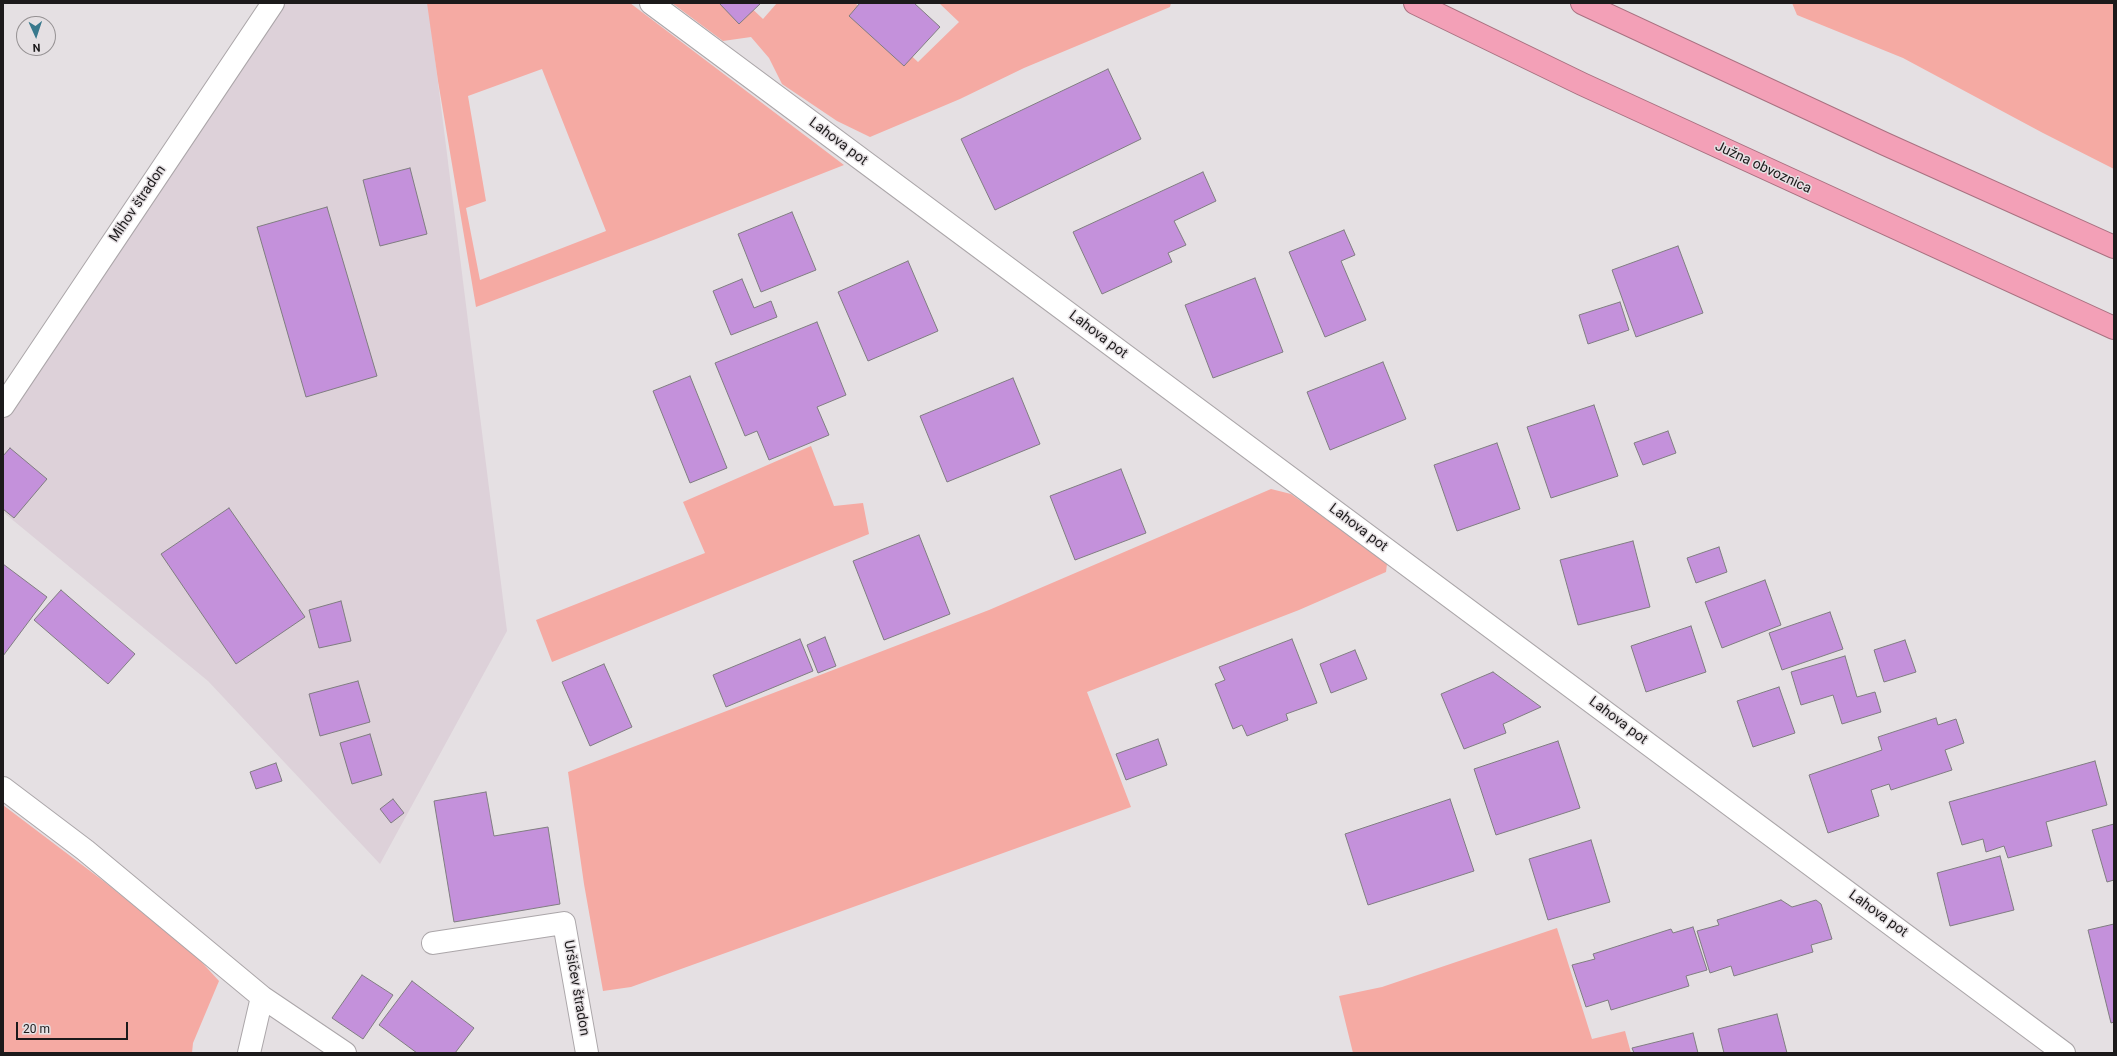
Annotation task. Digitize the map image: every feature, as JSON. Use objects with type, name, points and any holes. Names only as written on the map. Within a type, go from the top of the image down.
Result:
[{"type":"highway","name":"Južna obvoznica","points":[[1415,3],[1582,84],[2114,328]]},
{"type":"highway","points":[[1582,3],[1877,141],[2114,247]]},
{"type":"street","name":"Mihov štradon","points":[[3,406],[274,3]]},
{"type":"street","name":"Lahova pot","points":[[651,3],[2064,1053]]},
{"type":"street","points":[[3,788],[85,850],[262,997],[345,1053]]},
{"type":"street","name":"Uršičev štradon","points":[[433,943],[564,923],[588,1053]]},
{"type":"street","points":[[249,1053],[262,997]]},
{"type":"shaded area","points":[[267,3],[428,3],[507,631],[380,864],[208,681],[3,512],[3,420]]},
{"type":"shaded area","points":[[427,3],[630,3],[844,165],[656,239],[476,307],[438,81]],"holes":[[[542,69],[606,231],[480,280],[466,208],[486,201],[468,96]]]},
{"type":"shaded area","points":[[672,3],[746,3],[763,19],[777,3],[855,3],[918,62],[959,22],[939,3],[1171,3],[1170,7],[1024,68],[960,99],[870,137],[837,121],[782,84],[769,58],[751,37],[723,41]]},
{"type":"shaded area","points":[[1792,3],[2114,3],[2114,169],[1903,58],[1797,15]]},
{"type":"shaded area","points":[[811,446],[834,506],[863,503],[869,534],[552,662],[536,620],[705,553],[683,502]]},
{"type":"shaded area","points":[[1271,489],[1291,494],[1329,521],[1387,564],[1386,572],[1299,610],[1087,692],[1131,807],[631,987],[603,991],[584,884],[568,772],[989,610]]},
{"type":"shaded area","points":[[3,805],[106,883],[197,957],[219,981],[193,1043],[192,1053],[3,1053]]},
{"type":"shaded area","points":[[1557,928],[1592,1039],[1625,1031],[1631,1053],[1353,1053],[1339,996],[1382,987]]},
{"type":"building","points":[[719,3],[761,3],[739,24]]},
{"type":"building","points":[[860,3],[914,3],[940,27],[904,66],[849,16]]},
{"type":"building","points":[[1108,69],[1141,139],[995,210],[961,139]]},
{"type":"building","points":[[410,168],[427,234],[380,246],[363,180]]},
{"type":"building","points":[[1203,172],[1216,201],[1174,221],[1186,245],[1168,253],[1172,262],[1102,294],[1073,232]]},
{"type":"building","points":[[327,207],[377,376],[306,397],[257,227]]},
{"type":"building","points":[[792,212],[816,270],[761,292],[738,234]]},
{"type":"building","points":[[1344,230],[1355,255],[1341,261],[1366,320],[1325,337],[1289,252]]},
{"type":"building","points":[[1678,246],[1703,313],[1636,337],[1612,270]]},
{"type":"building","points":[[908,261],[938,331],[868,361],[838,292]]},
{"type":"building","points":[[1255,278],[1283,352],[1213,378],[1185,305]]},
{"type":"building","points":[[742,279],[754,308],[771,301],[777,317],[731,335],[713,291]]},
{"type":"building","points":[[1620,302],[1629,330],[1588,344],[1579,315]]},
{"type":"building","points":[[817,322],[846,395],[817,407],[829,435],[769,460],[757,431],[745,436],[715,363]]},
{"type":"building","points":[[1383,362],[1406,419],[1330,450],[1307,392]]},
{"type":"building","points":[[690,376],[727,468],[690,483],[653,391]]},
{"type":"building","points":[[1013,378],[1040,444],[947,482],[920,416]]},
{"type":"building","points":[[1594,405],[1618,476],[1551,498],[1527,427]]},
{"type":"building","points":[[1668,431],[1676,453],[1643,465],[1634,443]]},
{"type":"building","points":[[1497,443],[1520,509],[1457,531],[1434,465]]},
{"type":"building","points":[[10,448],[47,479],[14,518],[3,509],[3,456]]},
{"type":"building","points":[[1121,469],[1146,533],[1075,560],[1050,496]]},
{"type":"building","points":[[229,508],[305,617],[236,664],[161,554]]},
{"type":"building","points":[[919,535],[950,614],[884,640],[853,561]]},
{"type":"building","points":[[1633,541],[1650,607],[1578,625],[1560,560]]},
{"type":"building","points":[[1719,547],[1727,572],[1696,583],[1687,558]]},
{"type":"building","points":[[3,564],[47,597],[3,656]]},
{"type":"building","points":[[1765,580],[1781,625],[1722,648],[1705,602]]},
{"type":"building","points":[[61,590],[135,654],[108,684],[34,620]]},
{"type":"building","points":[[341,601],[351,641],[319,648],[309,610]]},
{"type":"building","points":[[1830,612],[1843,649],[1782,670],[1769,633]]},
{"type":"building","points":[[1691,626],[1706,672],[1646,692],[1631,646]]},
{"type":"building","points":[[825,637],[836,666],[818,673],[807,645]]},
{"type":"building","points":[[800,639],[813,671],[726,707],[713,675]]},
{"type":"building","points":[[1292,639],[1317,703],[1286,714],[1288,720],[1247,736],[1242,725],[1233,729],[1215,684],[1225,680],[1219,667]]},
{"type":"building","points":[[1905,640],[1916,672],[1884,682],[1874,650]]},
{"type":"building","points":[[1355,650],[1367,679],[1331,693],[1320,664]]},
{"type":"building","points":[[1845,656],[1857,697],[1875,692],[1881,712],[1842,724],[1833,695],[1801,705],[1791,672]]},
{"type":"building","points":[[604,664],[632,727],[590,746],[562,682]]},
{"type":"building","points":[[1493,672],[1541,707],[1503,724],[1506,733],[1464,749],[1441,694]]},
{"type":"building","points":[[358,681],[370,722],[320,736],[309,694]]},
{"type":"building","points":[[1779,687],[1795,733],[1753,747],[1737,701]]},
{"type":"building","points":[[1936,718],[1938,725],[1956,719],[1964,743],[1945,750],[1952,770],[1891,790],[1889,784],[1871,790],[1879,816],[1828,833],[1809,775],[1882,750],[1878,737]]},
{"type":"building","points":[[370,734],[382,775],[352,784],[340,743]]},
{"type":"building","points":[[1158,739],[1167,765],[1126,780],[1116,754]]},
{"type":"building","points":[[1558,741],[1580,808],[1496,835],[1474,769]]},
{"type":"building","points":[[2095,761],[2107,805],[2046,822],[2052,846],[2008,858],[2004,846],[1986,852],[1983,839],[1962,845],[1949,802]]},
{"type":"building","points":[[276,763],[282,781],[256,789],[250,772]]},
{"type":"building","points":[[486,792],[494,836],[548,827],[560,904],[454,922],[434,801]]},
{"type":"building","points":[[393,799],[404,813],[391,823],[380,809]]},
{"type":"building","points":[[1450,799],[1474,871],[1368,905],[1345,834]]},
{"type":"building","points":[[2114,824],[2114,880],[2107,882],[2092,830]]},
{"type":"building","points":[[1591,840],[1610,902],[1548,920],[1529,859]]},
{"type":"building","points":[[2000,856],[2014,910],[1950,926],[1937,873]]},
{"type":"building","points":[[1781,900],[1792,907],[1816,900],[1821,904],[1832,939],[1811,945],[1813,952],[1734,976],[1731,966],[1710,973],[1697,931],[1719,925],[1717,920]]},
{"type":"building","points":[[2114,924],[2114,1022],[2111,1023],[2088,930]]},
{"type":"building","points":[[1693,927],[1707,970],[1686,976],[1689,986],[1611,1010],[1608,1000],[1586,1007],[1572,965],[1595,959],[1593,954],[1671,929],[1673,933]]},
{"type":"building","points":[[362,975],[393,995],[363,1039],[332,1018]]},
{"type":"building","points":[[412,981],[474,1028],[455,1053],[417,1053],[379,1025]]},
{"type":"building","points":[[1777,1014],[1787,1053],[1724,1053],[1718,1029]]},
{"type":"building","points":[[1693,1033],[1698,1053],[1634,1053],[1632,1048]]}]
